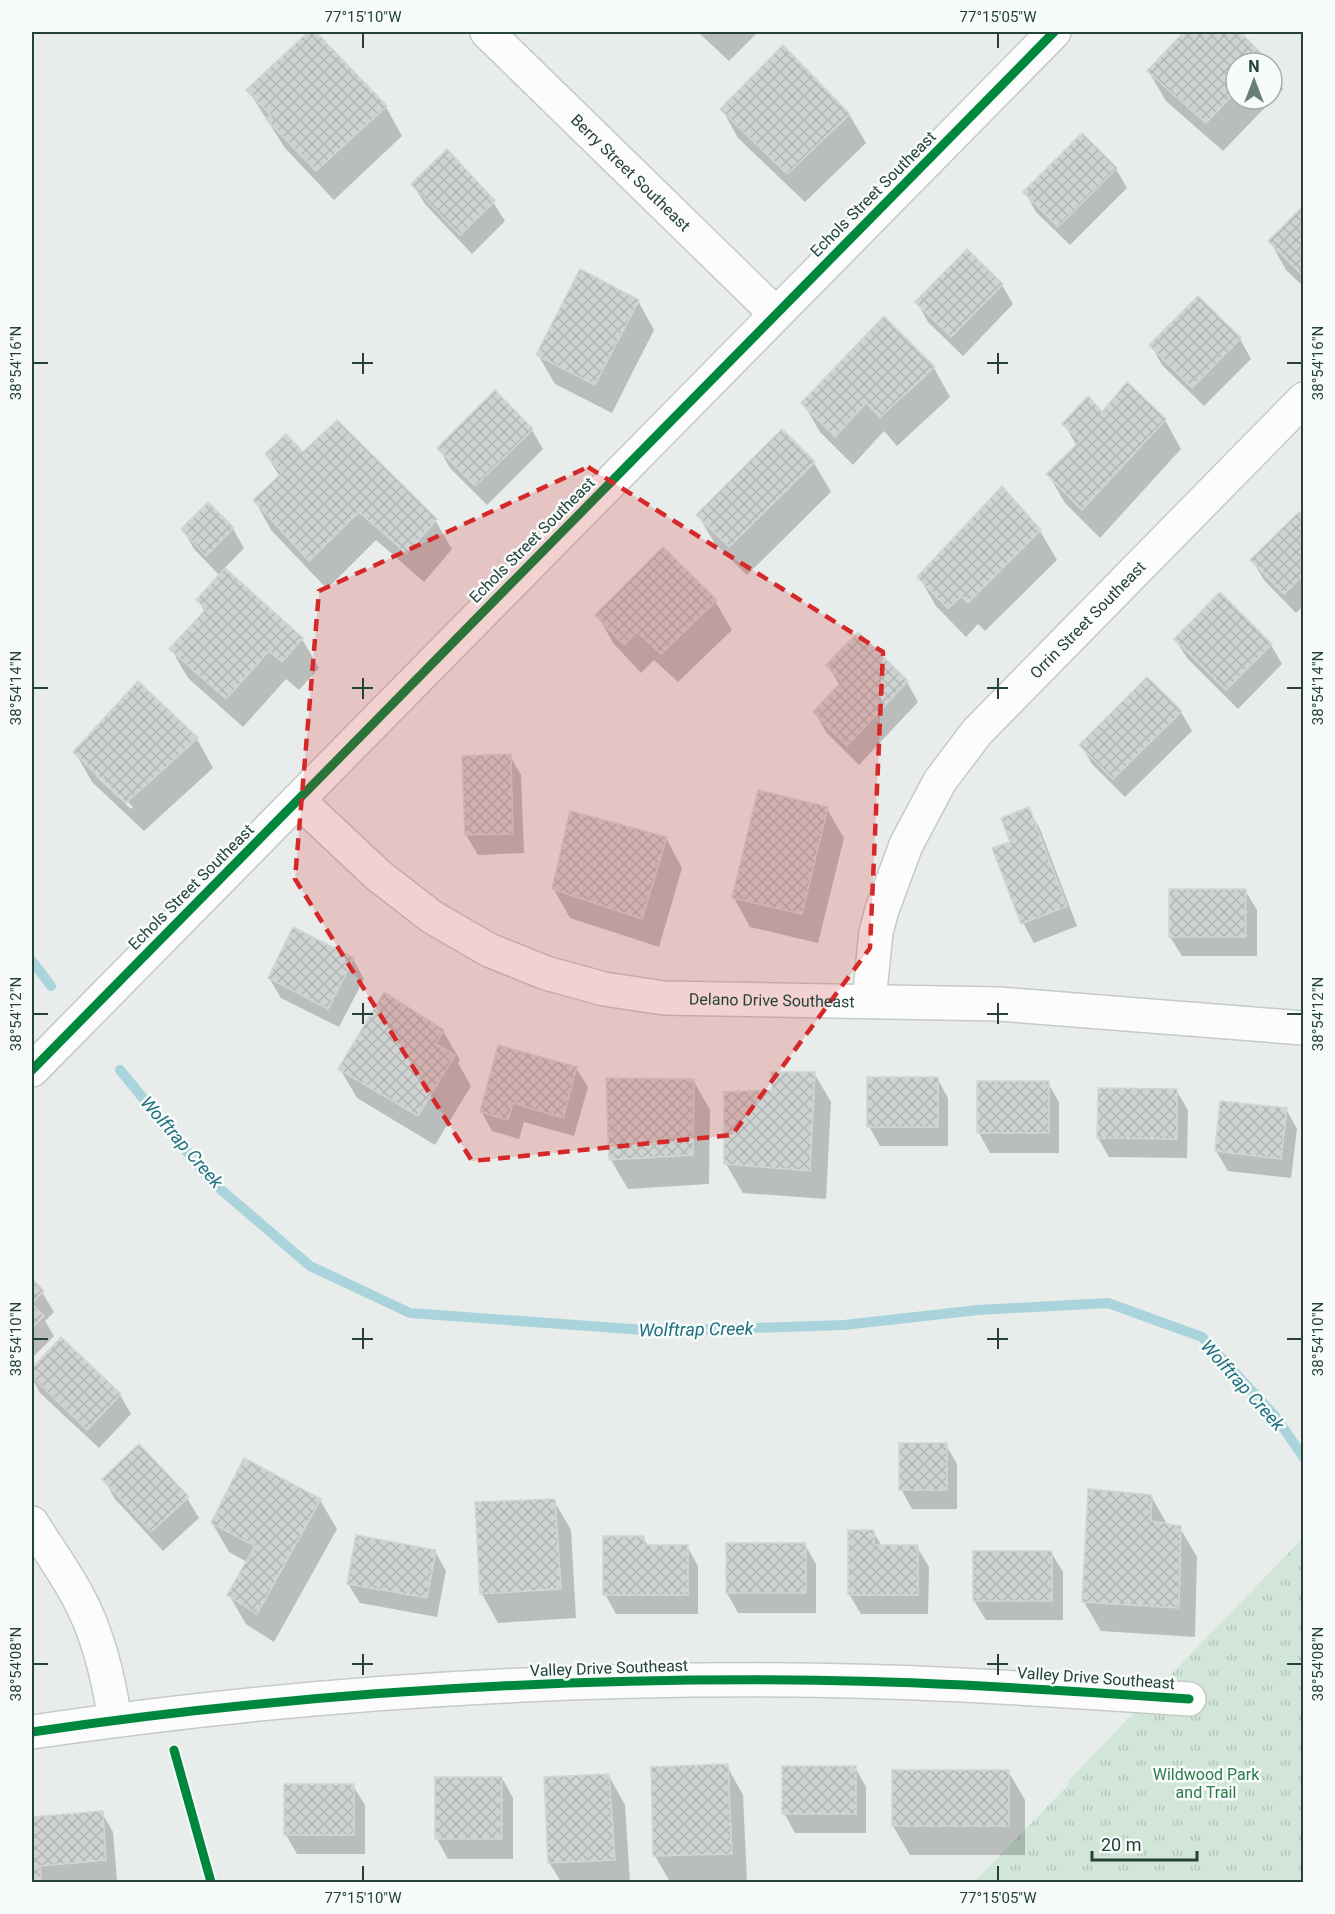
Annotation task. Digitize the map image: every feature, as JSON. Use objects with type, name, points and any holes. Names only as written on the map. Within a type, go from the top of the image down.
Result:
[{"type":"street","name":"Berry Street Southeast","points":[[487,32],[776,314]]},
{"type":"street","name":"Echols Street Southeast","points":[[32,1070],[1054,32]]},
{"type":"street","name":"Orrin Street Southeast","points":[[869,1001],[876,932],[882,910],[906,845],[940,782],[977,732],[1304,399]]},
{"type":"street","name":"Delano Drive Southeast","points":[[298,800],[379,876],[432,917],[489,950],[546,973],[604,989],[664,998],[999,1004],[1304,1028]]},
{"type":"street","points":[[32,1523],[76,1593],[95,1635],[110,1688],[115,1720]]},
{"type":"street","name":"Valley Drive Southeast","points":[[32,1732],[115,1720],[392,1692],[597,1682],[794,1680],[989,1685],[1189,1699]]},
{"type":"highlighted area","points":[[588,467],[883,652],[870,948],[732,1135],[472,1161],[295,879],[319,591]]},
{"type":"green space","name":"Wildwood Park and Trail","points":[[1303,1538],[1303,1882],[974,1882],[1070,1783],[1066,1783]]},
{"type":"building","points":[[308,32],[316,32],[387,106],[316,171],[266,119],[271,115],[246,90]]},
{"type":"building","points":[[1184,32],[1240,32],[1259,51],[1224,51],[1224,104],[1206,123],[1147,71]]},
{"type":"building","points":[[783,45],[850,114],[787,174],[720,109]]},
{"type":"building","points":[[1082,133],[1117,168],[1058,227],[1023,192]]},
{"type":"building","points":[[447,149],[495,201],[460,235],[411,184]]},
{"type":"building","points":[[1304,205],[1304,275],[1303,276],[1268,241]]},
{"type":"building","points":[[967,249],[1003,284],[951,337],[915,302]]},
{"type":"building","points":[[580,269],[639,300],[595,385],[536,355]]},
{"type":"building","points":[[1198,296],[1241,338],[1192,388],[1149,345]]},
{"type":"building","points":[[884,316],[935,367],[880,417],[866,403],[835,437],[801,403]]},
{"type":"building","points":[[1127,382],[1166,419],[1082,510],[1046,474],[1080,441],[1062,424],[1088,396],[1102,412]]},
{"type":"building","points":[[495,390],[533,429],[475,486],[437,448]]},
{"type":"building","points":[[337,420],[437,519],[407,554],[359,512],[309,561],[253,500],[282,473],[265,454],[286,434],[303,452]]},
{"type":"building","points":[[782,429],[815,462],[729,547],[696,515]]},
{"type":"building","points":[[1002,486],[1041,530],[968,603],[961,596],[948,609],[917,577]]},
{"type":"building","points":[[208,502],[234,528],[206,556],[181,529]]},
{"type":"building","points":[[1299,512],[1304,516],[1304,575],[1284,594],[1250,560]]},
{"type":"building","points":[[663,547],[717,600],[661,654],[637,632],[624,645],[595,615]]},
{"type":"building","points":[[225,568],[303,638],[282,662],[269,651],[226,699],[169,649],[206,609],[196,600]]},
{"type":"building","points":[[1220,592],[1272,644],[1226,690],[1174,639]]},
{"type":"building","points":[[858,632],[908,681],[847,746],[813,712],[842,681],[826,665]]},
{"type":"building","points":[[1147,677],[1182,711],[1113,779],[1079,745]]},
{"type":"building","points":[[138,681],[198,738],[126,803],[73,752]]},
{"type":"building","points":[[511,754],[513,834],[465,835],[462,756]]},
{"type":"building","points":[[758,790],[828,807],[802,914],[732,898]]},
{"type":"building","points":[[1029,807],[1067,906],[1021,924],[992,848],[1010,842],[1001,818]]},
{"type":"building","points":[[570,811],[667,837],[642,919],[552,889]]},
{"type":"building","points":[[1169,889],[1246,889],[1246,937],[1169,937]]},
{"type":"building","points":[[293,927],[354,958],[328,1009],[268,978]]},
{"type":"building","points":[[384,992],[444,1030],[436,1044],[455,1055],[418,1116],[338,1069]]},
{"type":"building","points":[[498,1045],[577,1067],[563,1118],[513,1103],[508,1120],[480,1112]]},
{"type":"building","points":[[771,1072],[815,1072],[810,1171],[724,1164],[724,1092],[772,1090]]},
{"type":"building","points":[[867,1077],[938,1077],[938,1127],[867,1127]]},
{"type":"building","points":[[606,1078],[694,1079],[693,1155],[609,1160]]},
{"type":"building","points":[[977,1081],[1049,1081],[1049,1133],[977,1133]]},
{"type":"building","points":[[1098,1088],[1177,1089],[1177,1139],[1097,1138]]},
{"type":"building","points":[[1220,1101],[1287,1108],[1281,1159],[1215,1151]]},
{"type":"building","points":[[32,1279],[44,1291],[32,1303]]},
{"type":"building","points":[[32,1304],[44,1316],[32,1328]]},
{"type":"building","points":[[61,1337],[121,1394],[87,1430],[32,1377],[32,1368]]},
{"type":"building","points":[[899,1443],[947,1443],[947,1490],[899,1490]]},
{"type":"building","points":[[139,1444],[189,1497],[151,1532],[102,1479]]},
{"type":"building","points":[[244,1458],[321,1499],[257,1614],[227,1595],[255,1546],[211,1523]]},
{"type":"building","points":[[1088,1489],[1152,1495],[1151,1521],[1181,1526],[1179,1608],[1082,1602]]},
{"type":"building","points":[[555,1499],[561,1589],[480,1594],[475,1502]]},
{"type":"building","points":[[848,1530],[874,1530],[874,1545],[918,1545],[918,1595],[848,1595]]},
{"type":"building","points":[[356,1535],[436,1550],[427,1598],[347,1584]]},
{"type":"building","points":[[603,1536],[644,1536],[644,1545],[688,1545],[688,1595],[603,1595]]},
{"type":"building","points":[[726,1543],[806,1543],[806,1593],[726,1593]]},
{"type":"building","points":[[973,1551],[1052,1551],[1052,1601],[973,1601]]},
{"type":"building","points":[[728,1764],[732,1854],[653,1856],[651,1767]]},
{"type":"building","points":[[782,1766],[856,1766],[856,1814],[782,1814]]},
{"type":"building","points":[[892,1770],[1009,1770],[1009,1826],[892,1826]]},
{"type":"building","points":[[609,1774],[615,1860],[548,1863],[544,1777]]},
{"type":"building","points":[[435,1777],[502,1777],[502,1839],[435,1839]]},
{"type":"building","points":[[284,1784],[354,1784],[354,1835],[284,1835]]},
{"type":"building","points":[[103,1811],[106,1860],[40,1866],[41,1880],[32,1881],[32,1817]]},
{"type":"waterway","name":"Wolftrap Creek","points":[[32,961],[51,986]]},
{"type":"waterway","name":"Wolftrap Creek","points":[[120,1070],[211,1181],[310,1266],[410,1313],[658,1331],[844,1325],[978,1310],[1108,1303],[1202,1337],[1275,1416],[1304,1458]]},
{"type":"cycle path","points":[[32,1070],[1054,32]]},
{"type":"cycle path","points":[[32,1732],[126,1719],[316,1699],[411,1691],[602,1682],[697,1680],[892,1682],[1189,1699]]},
{"type":"cycle path","points":[[174,1750],[211,1882]]}]
